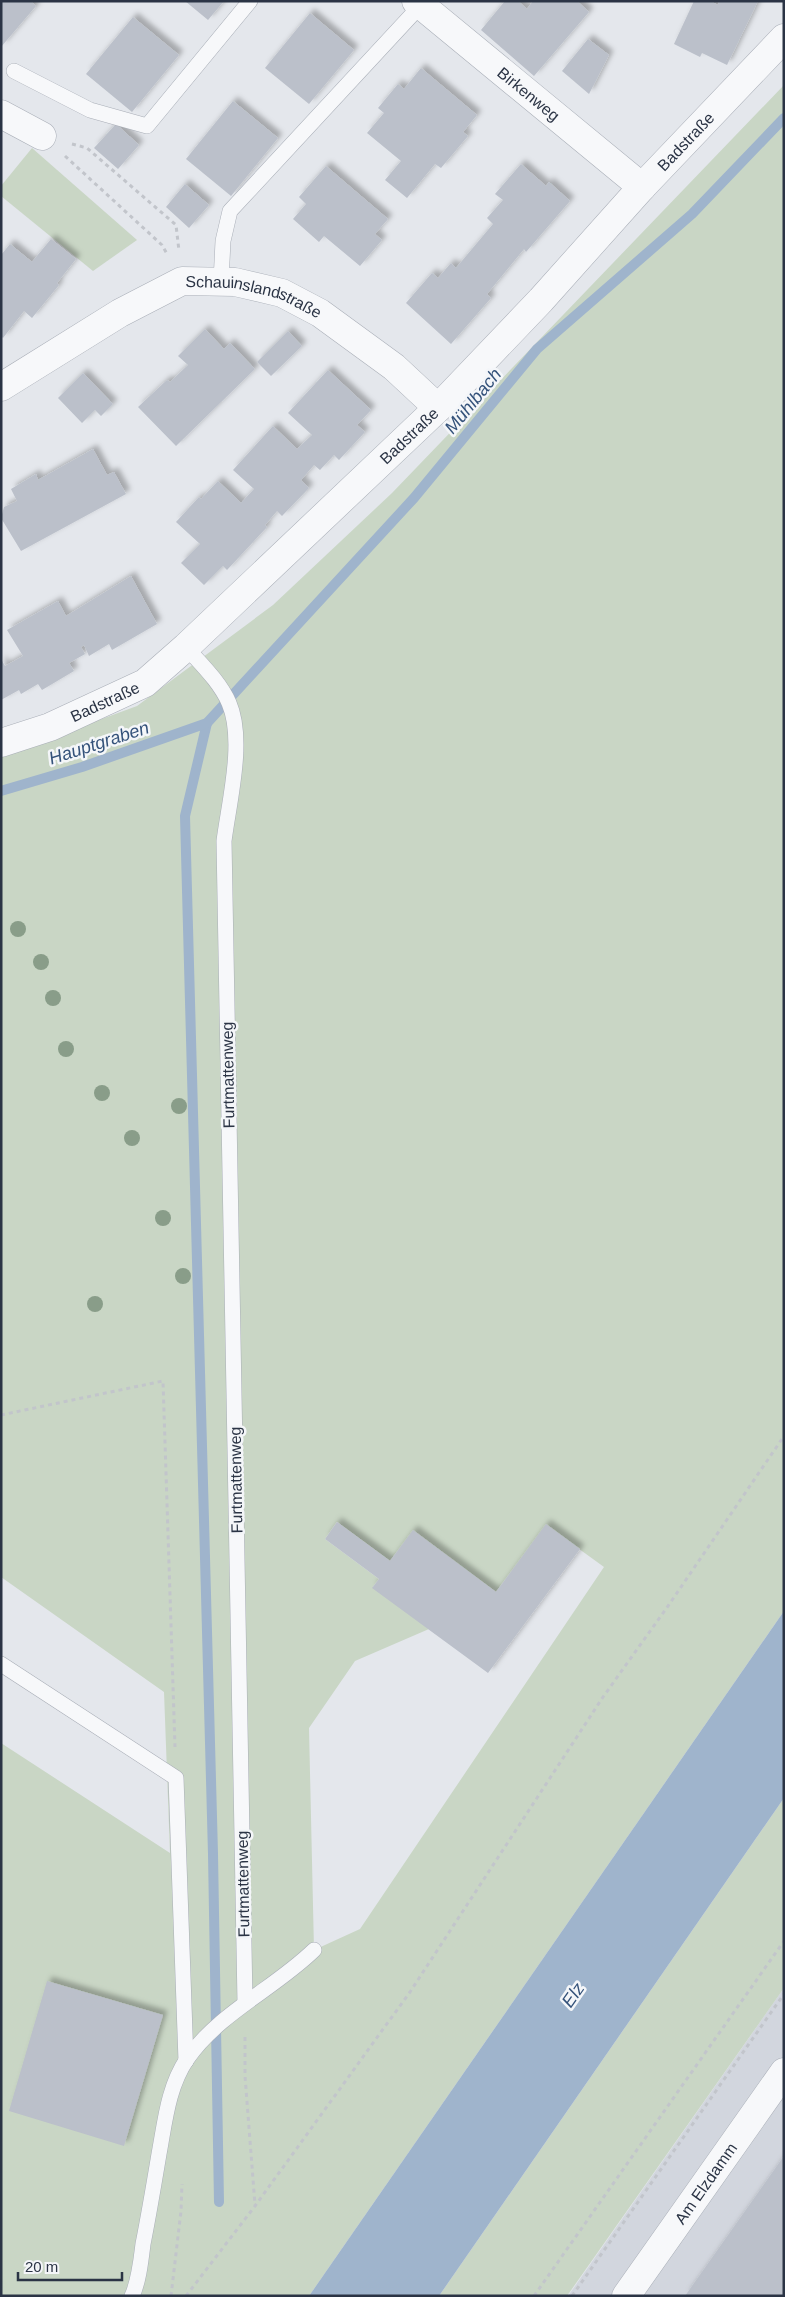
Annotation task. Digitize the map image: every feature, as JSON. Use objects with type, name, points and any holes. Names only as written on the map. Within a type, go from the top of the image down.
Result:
[{"type":"street","name":"Birkenweg","points":[[418,3],[642,187]]},
{"type":"street","name":"Badstraße","points":[[1,743],[50,727],[145,683],[186,648],[438,408],[541,300],[642,187],[784,38]]},
{"type":"street","points":[[1,114],[42,136]]},
{"type":"street","name":"Schauinslandstraße","points":[[1,387],[120,313],[182,281],[235,282],[282,293],[320,313],[394,367],[438,408]]},
{"type":"street","name":"Am Elzdamm","points":[[626,2296],[784,2072]]},
{"type":"lane","points":[[14,71],[90,110],[147,126],[250,1]]},
{"type":"lane","points":[[221,282],[223,241],[230,211],[418,3]]},
{"type":"lane","name":"Furtmattenweg","points":[[186,648],[205,668],[228,702],[234,722],[235,758],[224,841],[245,2002]]},
{"type":"lane","points":[[1,1664],[176,1778],[186,2060]]},
{"type":"lane","points":[[132,2296],[168,2105],[178,2075],[196,2047],[245,2002],[294,1970],[314,1950]]},
{"type":"path","points":[[42,136],[105,191],[162,245],[182,281]]},
{"type":"path","points":[[42,136],[87,148],[176,225],[182,281]]},
{"type":"path","points":[[1,1415],[163,1381],[176,1778]]},
{"type":"path","points":[[186,2296],[255,2206],[410,1992],[603,1697],[666,1609],[784,1436]]},
{"type":"path","points":[[534,2296],[784,1941]]},
{"type":"path","points":[[572,2296],[784,1994]]},
{"type":"path","points":[[245,2002],[245,2076],[255,2206]]},
{"type":"shaded area","points":[[784,1988],[784,2296],[568,2296]]},
{"type":"green space","points":[[784,85],[784,1611],[309,2296],[1,2296],[1,1743],[170,1853],[164,1692],[1,1577],[1,756],[137,706],[273,605],[392,493]],"holes":[[[337,1522],[390,1561],[413,1531],[496,1592],[546,1525],[604,1567],[360,1929],[314,1950],[309,1728],[355,1661],[429,1629],[373,1587],[379,1579],[325,1539]]]},
{"type":"green space","points":[[32,148],[137,240],[93,271],[1,196],[1,186]]},
{"type":"green space","points":[[784,1798],[784,1988],[567,2296],[439,2296]]},
{"type":"water","name":"Elz","points":[[784,1611],[784,1798],[439,2296],[309,2296]]},
{"type":"building","points":[[1,1],[31,1],[36,6],[1,47]]},
{"type":"building","points":[[185,1],[224,1],[208,20]]},
{"type":"building","points":[[505,1],[518,1],[527,9],[533,1],[577,1],[589,12],[534,76],[481,30]]},
{"type":"building","points":[[694,1],[710,1],[718,5],[719,1],[758,1],[727,65],[702,53],[700,57],[674,44]]},
{"type":"building","points":[[310,13],[354,50],[309,104],[265,68]]},
{"type":"building","points":[[133,17],[179,55],[132,112],[86,74]]},
{"type":"building","points":[[588,39],[609,55],[589,94],[562,71]]},
{"type":"building","points":[[421,68],[477,115],[463,132],[468,136],[441,168],[435,164],[407,198],[385,180],[401,161],[367,133],[384,113],[378,108],[398,84],[404,89]]},
{"type":"building","points":[[233,101],[278,138],[231,196],[186,159]]},
{"type":"building","points":[[116,124],[139,145],[118,169],[94,148]]},
{"type":"building","points":[[521,164],[546,186],[549,182],[570,201],[526,252],[524,249],[487,294],[491,298],[451,344],[406,303],[432,273],[438,278],[451,263],[456,268],[493,224],[487,218],[503,200],[495,194]]},
{"type":"building","points":[[326,166],[388,219],[375,234],[382,240],[360,266],[324,236],[319,242],[293,219],[306,204],[299,197]]},
{"type":"building","points":[[185,184],[209,205],[189,228],[166,207]]},
{"type":"building","points":[[51,239],[76,259],[57,283],[59,285],[32,318],[24,311],[3,338],[1,336],[1,255],[10,244],[32,262]]},
{"type":"building","points":[[205,329],[224,349],[230,343],[255,369],[176,446],[138,407],[167,380],[170,382],[188,365],[178,356]]},
{"type":"building","points":[[288,331],[302,346],[271,376],[257,362]]},
{"type":"building","points":[[328,370],[371,410],[357,425],[365,432],[339,460],[334,455],[320,470],[314,465],[301,480],[309,488],[282,516],[277,511],[265,525],[267,527],[227,570],[223,566],[204,585],[181,563],[200,544],[176,522],[199,497],[201,499],[218,481],[241,503],[254,489],[233,470],[273,426],[297,449],[312,435],[288,413]]},
{"type":"building","points":[[83,373],[113,404],[101,416],[95,410],[82,423],[58,398]]},
{"type":"building","points":[[93,449],[107,475],[114,472],[126,494],[21,551],[1,518],[4,507],[17,501],[11,489],[36,474],[38,480]]},
{"type":"building","points":[[131,576],[157,624],[112,650],[109,644],[89,656],[84,645],[81,647],[85,654],[69,663],[74,671],[42,690],[38,684],[21,694],[19,690],[1,700],[1,659],[5,666],[23,656],[7,630],[58,601],[66,616]]},
{"type":"building","points":[[337,1522],[390,1561],[413,1530],[496,1592],[546,1524],[580,1549],[488,1673],[372,1588],[379,1579],[325,1539]]},
{"type":"building","points":[[47,1981],[163,2015],[124,2146],[9,2111]]},
{"type":"building","points":[[784,2156],[784,2296],[685,2296]]},
{"type":"waterway","name":"Mühlbach","points":[[1,791],[82,767],[207,723],[414,498],[537,349],[692,214],[784,118]]},
{"type":"waterway","points":[[207,723],[185,816],[213,1854],[219,2202]]},
{"type":"water label","name":"Hauptgraben","points":[[99,743]]}]
